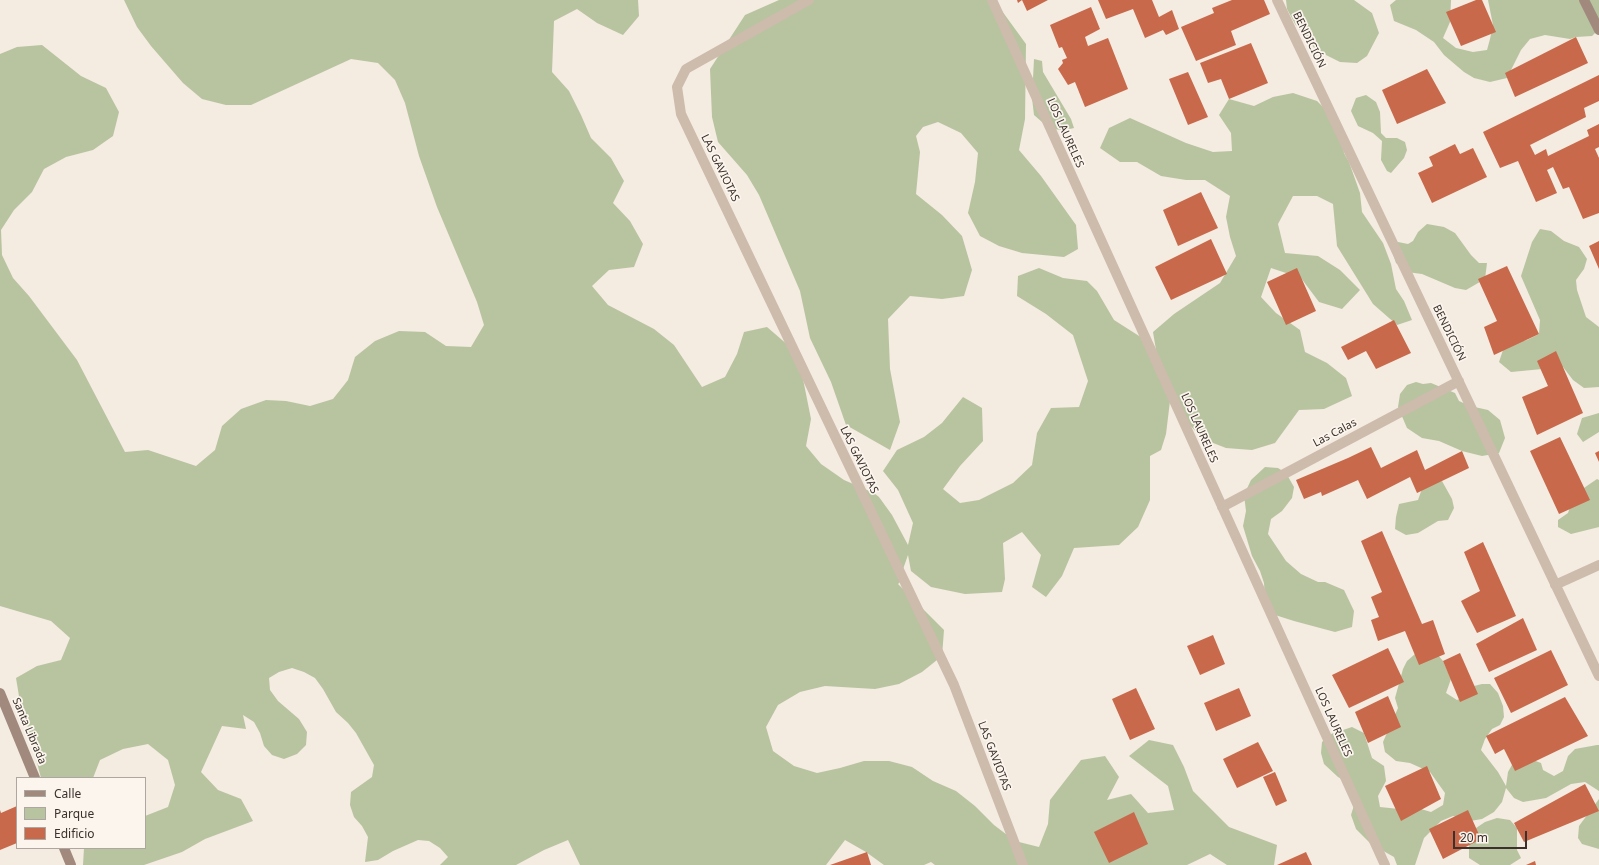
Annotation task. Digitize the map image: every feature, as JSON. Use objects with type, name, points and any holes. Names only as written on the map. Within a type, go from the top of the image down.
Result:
[{"type":"street","name":"LAS GAVIOTAS","points":[[809,0],[686,69],[677,87],[681,114],[954,685],[1023,865]]},
{"type":"street","name":"LOS LAURELES","points":[[992,0],[1385,865]]},
{"type":"street","name":"BENDICIÓN","points":[[1277,0],[1599,676]]},
{"type":"street","points":[[1584,0],[1599,30]]},
{"type":"street","name":"Las Calas","points":[[1222,507],[1458,381]]},
{"type":"street","points":[[1555,584],[1599,565]]},
{"type":"street","name":"Santa Librada","points":[[0,693],[35,777]]},
{"type":"street","points":[[64,849],[70,865]]},
{"type":"green space","points":[[124,0],[638,0],[639,16],[623,35],[597,23],[577,9],[554,21],[552,72],[569,91],[591,138],[611,158],[624,181],[613,203],[630,221],[643,244],[634,267],[609,270],[592,286],[608,305],[654,329],[674,345],[702,387],[725,377],[737,354],[744,332],[767,327],[789,346],[801,369],[811,419],[806,446],[821,464],[844,480],[874,493],[879,497],[892,515],[908,545],[913,523],[898,490],[883,471],[897,450],[924,437],[942,423],[963,397],[982,408],[983,441],[960,466],[943,489],[960,503],[979,500],[1013,483],[1032,465],[1037,433],[1051,408],[1079,407],[1088,381],[1073,335],[1046,314],[1017,296],[1018,276],[1039,268],[1063,278],[1087,281],[1097,291],[1114,320],[1147,341],[1170,401],[1166,434],[1161,450],[1150,456],[1150,500],[1138,527],[1119,545],[1074,548],[1062,576],[1046,597],[1032,587],[1041,555],[1022,532],[1003,543],[1005,579],[1002,592],[965,594],[931,587],[911,571],[908,555],[902,572],[903,579],[898,584],[944,630],[942,656],[922,672],[899,684],[875,689],[825,686],[800,692],[778,705],[766,727],[773,751],[794,766],[817,773],[864,761],[889,761],[912,767],[933,781],[956,791],[975,806],[994,825],[1015,841],[1039,847],[1048,824],[1050,800],[1081,760],[1105,756],[1119,777],[1107,800],[1131,794],[1148,813],[1174,810],[1168,786],[1129,756],[1149,740],[1173,745],[1184,767],[1193,791],[1229,827],[1277,845],[1274,865],[1227,865],[1210,854],[1187,865],[935,865],[931,862],[924,865],[884,865],[866,852],[845,840],[826,865],[580,865],[568,840],[544,850],[516,865],[440,865],[448,857],[440,848],[429,841],[418,840],[393,851],[378,860],[365,862],[368,837],[362,826],[354,817],[350,805],[351,792],[372,777],[374,765],[356,733],[336,712],[315,678],[292,668],[279,672],[269,678],[270,690],[278,701],[299,719],[307,732],[306,745],[297,754],[284,759],[272,755],[264,746],[260,733],[254,722],[243,715],[246,729],[222,726],[201,772],[218,790],[241,799],[253,821],[205,839],[182,852],[144,865],[83,865],[84,849],[146,849],[146,816],[168,807],[175,785],[168,760],[148,744],[123,749],[100,760],[93,777],[41,777],[20,702],[16,678],[37,666],[61,660],[70,638],[51,621],[0,606],[0,54],[17,47],[42,45],[81,76],[106,88],[119,112],[113,136],[93,150],[66,157],[44,169],[32,192],[14,210],[1,230],[2,255],[13,278],[29,296],[77,360],[125,452],[148,450],[196,466],[215,450],[222,426],[241,409],[266,400],[286,401],[310,406],[333,399],[348,380],[355,357],[375,341],[399,331],[425,332],[446,346],[471,347],[484,325],[477,302],[437,207],[419,156],[405,103],[395,80],[378,63],[351,59],[251,105],[226,105],[202,99],[183,83],[151,46],[137,27]]},
{"type":"green space","points":[[779,0],[994,0],[1026,44],[1025,119],[1019,150],[1041,176],[1076,225],[1078,249],[1064,257],[1022,253],[999,246],[980,236],[968,213],[975,182],[978,153],[961,133],[938,122],[923,127],[916,136],[920,152],[916,194],[942,215],[962,236],[972,270],[964,296],[942,299],[910,296],[888,319],[890,369],[900,422],[890,450],[846,425],[831,382],[810,338],[800,291],[759,195],[747,175],[718,142],[712,117],[710,69],[745,15]]},
{"type":"green space","points":[[1286,0],[1354,0],[1372,13],[1379,33],[1367,56],[1357,63],[1340,62],[1316,50],[1295,24],[1287,9]]},
{"type":"green space","points":[[1396,0],[1451,0],[1450,22],[1443,38],[1456,48],[1473,52],[1487,50],[1493,25],[1488,0],[1599,0],[1599,29],[1592,36],[1570,39],[1545,35],[1530,39],[1521,50],[1507,78],[1490,82],[1474,78],[1464,72],[1444,55],[1434,42],[1416,30],[1394,21],[1390,5]]},
{"type":"green space","points":[[1034,59],[1042,61],[1043,72],[1071,119],[1074,128],[1065,130],[1050,129],[1034,115],[1032,98]]},
{"type":"green space","points":[[1293,93],[1317,101],[1333,117],[1342,136],[1344,153],[1349,162],[1360,193],[1362,212],[1383,243],[1391,264],[1396,289],[1404,301],[1412,320],[1397,325],[1373,304],[1337,246],[1333,204],[1317,196],[1293,196],[1278,224],[1285,253],[1318,256],[1340,270],[1360,290],[1342,309],[1319,302],[1301,278],[1271,268],[1261,297],[1276,313],[1300,330],[1305,352],[1327,363],[1346,378],[1352,396],[1324,409],[1299,410],[1275,443],[1252,450],[1226,448],[1203,439],[1181,416],[1159,368],[1153,332],[1174,314],[1220,283],[1236,256],[1226,217],[1230,196],[1205,180],[1186,180],[1161,176],[1137,162],[1120,162],[1100,148],[1109,128],[1130,118],[1186,143],[1213,152],[1232,151],[1231,133],[1219,115],[1229,99],[1254,106],[1273,97]]},
{"type":"green space","points":[[1366,95],[1376,102],[1380,112],[1381,133],[1386,138],[1397,138],[1405,142],[1407,150],[1404,158],[1391,173],[1387,171],[1381,160],[1382,141],[1373,133],[1358,126],[1351,111],[1356,98]]},
{"type":"green space","points":[[1427,224],[1444,227],[1455,233],[1471,255],[1479,263],[1487,263],[1485,279],[1466,290],[1455,288],[1422,274],[1407,272],[1396,263],[1392,251],[1398,242],[1408,244],[1413,241],[1418,232]]},
{"type":"green space","points":[[1540,229],[1551,231],[1564,241],[1579,247],[1587,259],[1584,269],[1576,280],[1577,290],[1586,317],[1599,327],[1599,387],[1584,388],[1573,380],[1563,367],[1511,372],[1499,362],[1503,350],[1514,343],[1527,340],[1539,334],[1540,320],[1521,276],[1532,242]]},
{"type":"green space","points":[[1416,382],[1423,384],[1431,383],[1455,393],[1459,401],[1470,406],[1488,410],[1500,420],[1505,438],[1499,453],[1482,456],[1462,451],[1439,441],[1422,438],[1407,428],[1398,407],[1400,394],[1407,385]]},
{"type":"green space","points":[[1599,413],[1599,432],[1583,442],[1577,434],[1582,418]]},
{"type":"green space","points":[[1265,467],[1278,468],[1286,473],[1294,487],[1292,498],[1282,511],[1271,519],[1268,534],[1286,561],[1301,574],[1318,582],[1325,582],[1344,590],[1354,611],[1352,627],[1335,632],[1272,614],[1265,600],[1264,583],[1260,571],[1252,556],[1243,526],[1246,511],[1244,495],[1251,480]]},
{"type":"green space","points":[[1597,479],[1599,480],[1599,527],[1571,534],[1558,527],[1558,520],[1568,513],[1573,498],[1581,490]]},
{"type":"green space","points":[[1442,481],[1452,499],[1454,508],[1448,520],[1438,521],[1418,533],[1406,535],[1395,529],[1399,504],[1418,500],[1423,486]]},
{"type":"green space","points":[[1415,654],[1437,654],[1443,661],[1451,679],[1446,693],[1457,700],[1466,696],[1474,686],[1482,684],[1490,684],[1498,693],[1503,706],[1504,717],[1500,725],[1492,729],[1485,739],[1481,750],[1498,772],[1506,786],[1508,772],[1513,763],[1533,760],[1541,763],[1543,770],[1554,776],[1563,771],[1568,756],[1575,749],[1599,745],[1599,791],[1585,782],[1571,784],[1546,798],[1523,802],[1514,798],[1506,788],[1502,802],[1494,812],[1482,819],[1470,821],[1453,816],[1441,821],[1424,838],[1415,865],[1397,865],[1394,857],[1371,844],[1356,829],[1351,815],[1355,802],[1347,782],[1338,777],[1324,764],[1321,753],[1322,742],[1331,734],[1352,727],[1364,733],[1372,758],[1384,766],[1386,781],[1378,796],[1380,807],[1399,809],[1414,807],[1431,812],[1443,805],[1445,793],[1430,772],[1410,763],[1396,761],[1385,752],[1383,742],[1398,708],[1395,698],[1403,669],[1407,661]]},
{"type":"green space","points":[[1599,799],[1599,849],[1582,844],[1578,838],[1579,826]]},
{"type":"green space","points":[[1497,818],[1510,820],[1517,828],[1517,850],[1521,858],[1510,865],[1480,865],[1469,858],[1469,842],[1476,828],[1485,822]]},
{"type":"building","points":[[1022,0],[1048,0],[1027,11]]},
{"type":"building","points":[[1098,0],[1152,0],[1159,17],[1172,10],[1179,29],[1166,35],[1163,30],[1145,38],[1133,9],[1106,19]]},
{"type":"building","points":[[1232,0],[1264,0],[1270,14],[1231,31],[1236,45],[1196,61],[1181,27],[1214,13],[1212,8]]},
{"type":"building","points":[[1476,0],[1482,0],[1496,32],[1461,46],[1446,12]]},
{"type":"building","points":[[1091,7],[1100,29],[1085,37],[1088,46],[1108,38],[1128,89],[1085,107],[1075,82],[1068,85],[1058,69],[1063,63],[1062,60],[1067,58],[1062,47],[1059,48],[1050,25]]},
{"type":"building","points":[[1576,37],[1588,63],[1515,97],[1505,73]]},
{"type":"building","points":[[1251,43],[1268,83],[1229,99],[1221,79],[1208,83],[1200,63]]},
{"type":"building","points":[[1427,69],[1446,103],[1397,124],[1382,90]]},
{"type":"building","points":[[1188,72],[1208,117],[1188,125],[1169,79]]},
{"type":"building","points":[[1599,75],[1599,101],[1584,108],[1586,117],[1530,145],[1535,155],[1546,149],[1548,156],[1589,136],[1587,130],[1599,124],[1599,147],[1595,149],[1599,158],[1599,213],[1583,219],[1569,187],[1563,189],[1553,167],[1547,170],[1557,193],[1536,202],[1518,161],[1500,168],[1483,132]]},
{"type":"building","points":[[1455,144],[1460,154],[1473,148],[1487,177],[1432,203],[1418,173],[1433,166],[1429,157]]},
{"type":"building","points":[[1201,192],[1218,228],[1178,246],[1163,210]]},
{"type":"building","points":[[1211,239],[1227,274],[1171,300],[1155,267]]},
{"type":"building","points":[[1599,241],[1599,269],[1589,246]]},
{"type":"building","points":[[1507,266],[1539,334],[1494,355],[1484,327],[1497,321],[1478,279]]},
{"type":"building","points":[[1297,268],[1316,311],[1286,325],[1267,282]]},
{"type":"building","points":[[1394,320],[1411,353],[1376,369],[1366,351],[1348,360],[1341,347]]},
{"type":"building","points":[[1556,351],[1583,413],[1537,435],[1522,397],[1548,386],[1537,361]]},
{"type":"building","points":[[1560,437],[1590,500],[1559,514],[1530,451]]},
{"type":"building","points":[[1371,447],[1381,468],[1417,450],[1425,470],[1462,451],[1469,468],[1417,493],[1410,477],[1367,499],[1358,480],[1322,496],[1321,492],[1304,499],[1296,480]]},
{"type":"building","points":[[1599,451],[1599,462],[1595,453]]},
{"type":"building","points":[[1382,531],[1422,624],[1433,620],[1445,654],[1419,665],[1405,631],[1378,641],[1371,620],[1379,617],[1371,597],[1382,592],[1361,541]]},
{"type":"building","points":[[1483,542],[1516,616],[1477,633],[1461,601],[1480,591],[1464,552]]},
{"type":"building","points":[[1523,618],[1537,650],[1489,672],[1476,644]]},
{"type":"building","points":[[1213,635],[1225,664],[1200,675],[1187,646]]},
{"type":"building","points":[[1388,648],[1404,682],[1349,708],[1332,675]]},
{"type":"building","points":[[1551,650],[1568,685],[1511,713],[1494,678]]},
{"type":"building","points":[[1460,653],[1478,694],[1460,702],[1443,661]]},
{"type":"building","points":[[1136,688],[1155,729],[1130,740],[1112,699]]},
{"type":"building","points":[[1239,688],[1251,716],[1216,731],[1204,703]]},
{"type":"building","points":[[1388,696],[1401,727],[1368,743],[1355,712]]},
{"type":"building","points":[[1565,697],[1588,736],[1515,771],[1504,749],[1495,754],[1486,736]]},
{"type":"building","points":[[1258,742],[1273,771],[1237,788],[1223,759]]},
{"type":"building","points":[[1427,766],[1441,799],[1401,821],[1385,786]]},
{"type":"building","points":[[1275,772],[1287,801],[1276,806],[1263,777]]},
{"type":"building","points":[[1585,784],[1599,811],[1524,842],[1514,823]]},
{"type":"building","points":[[16,806],[16,843],[0,850],[0,810],[1,813]]},
{"type":"building","points":[[1468,810],[1481,839],[1443,859],[1429,829]]},
{"type":"building","points":[[1134,812],[1148,844],[1109,863],[1094,832]]},
{"type":"building","points":[[867,852],[871,865],[830,865]]},
{"type":"building","points":[[1306,852],[1312,865],[1277,865]]},
{"type":"building","points":[[1535,861],[1536,865],[1526,865]]}]
